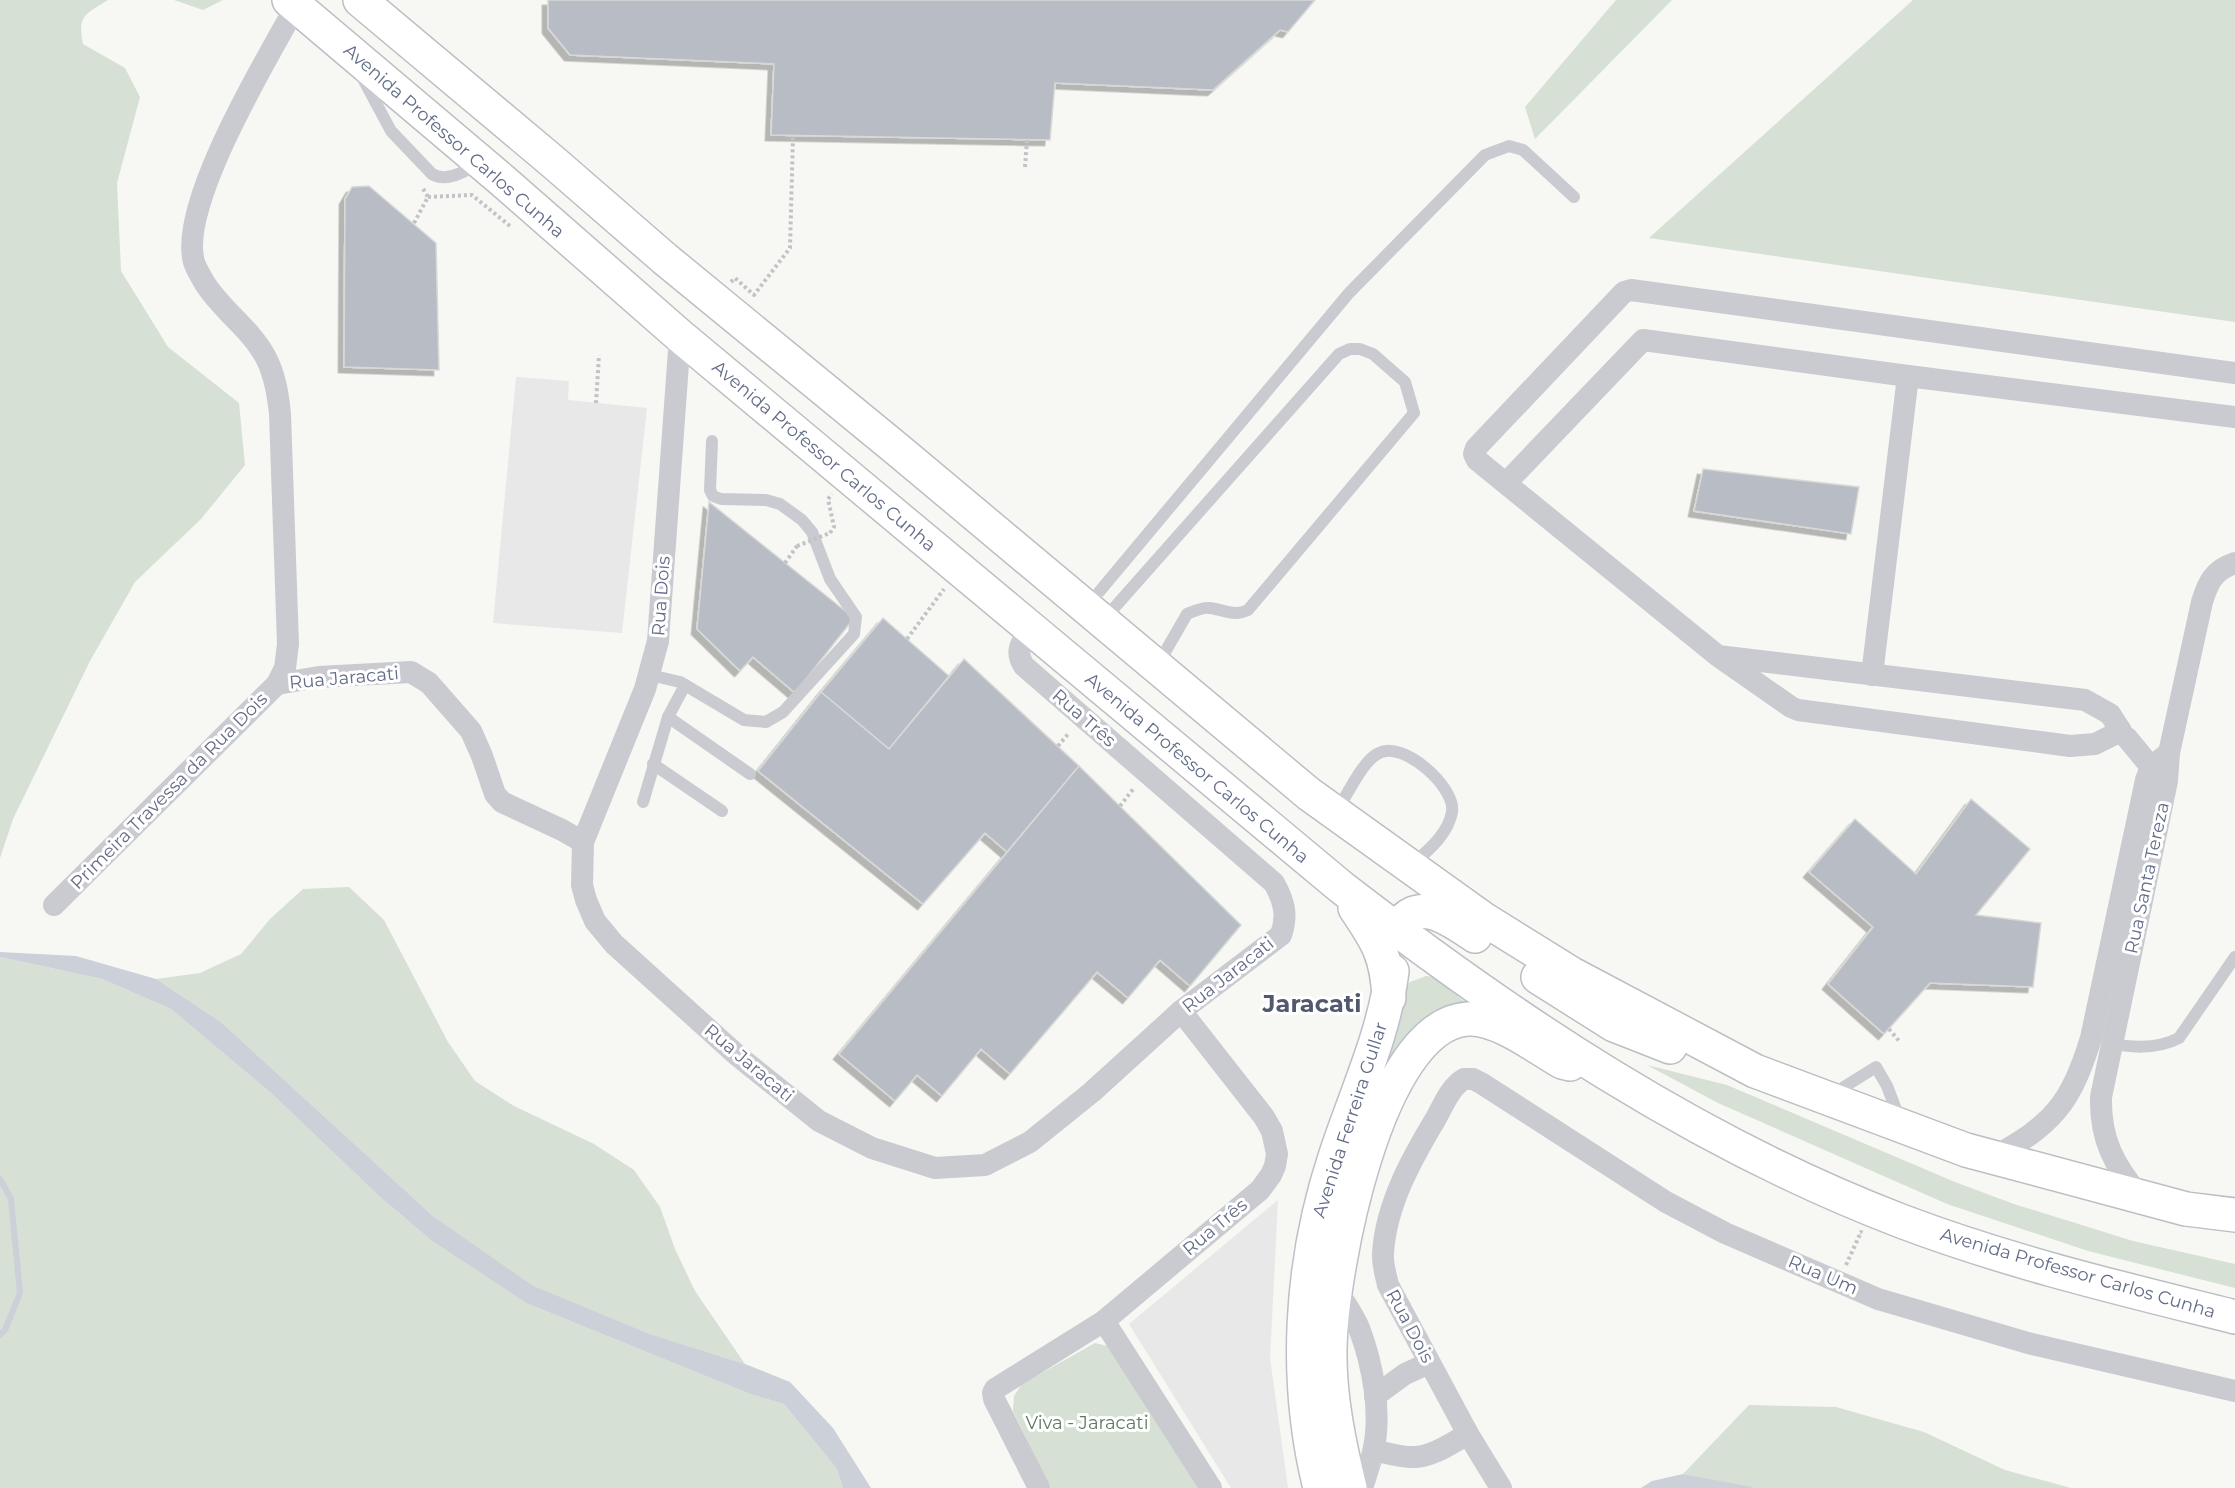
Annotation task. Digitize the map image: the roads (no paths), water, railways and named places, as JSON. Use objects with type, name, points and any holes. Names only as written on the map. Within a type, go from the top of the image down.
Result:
[{"type":"main road","name":"Avenida Professor Carlos Cunha","points":[[292,3],[680,336],[1341,887],[1397,930],[1598,1070],[1657,1105],[1726,1141],[1823,1188],[1901,1221],[1996,1253],[2235,1317]]},
{"type":"main road","points":[[367,3],[665,259],[1335,813],[1482,918],[1572,974],[1755,1071]]},
{"type":"main road","points":[[1341,887],[1380,947],[1385,962],[1389,998]]},
{"type":"main road","points":[[1397,930],[1401,923],[1414,912],[1440,914],[1576,1003],[1614,1025],[1670,1047],[1755,1071],[1966,1150],[2235,1222]]},
{"type":"main road","name":"Avenida Ferreira Gullar","points":[[1320,1488],[1309,1428],[1305,1377],[1305,1302],[1310,1256],[1319,1211],[1335,1157],[1389,998],[1397,930]]},
{"type":"main road","name":"Avenida Ferreira Gullar","points":[[1350,1488],[1336,1420],[1332,1385],[1330,1350],[1335,1288],[1341,1251],[1362,1169],[1375,1129],[1407,1063],[1429,1036],[1453,1021],[1466,1019],[1491,1021],[1562,1062],[1598,1070]]},
{"type":"main road","points":[[2187,1209],[2235,1215]]},
{"type":"main road","points":[[2131,1290],[2235,1308]]},
{"type":"street","name":"Primeira Travessa da Rua Dois","points":[[54,905],[277,684],[285,668],[288,644],[280,414],[276,381],[265,356],[248,333],[219,303],[205,283],[194,262],[193,242],[201,196],[232,125],[292,3]]},
{"type":"street","points":[[2124,734],[2095,744],[2070,746],[1798,710],[1784,703],[1718,656],[1507,482],[1477,460],[1474,454],[1476,448],[1627,291],[2235,373]]},
{"type":"street","name":"Rua Dois","points":[[583,842],[650,675],[658,641],[680,336]]},
{"type":"street","points":[[1507,482],[1643,340],[2235,417]]},
{"type":"street","points":[[1872,675],[1908,376]]},
{"type":"street","name":"Rua Santa Tereza","points":[[2140,1197],[2112,1158],[2100,1120],[2101,1041],[2167,781],[2160,760],[2207,586],[2214,574],[2225,566],[2235,563]]},
{"type":"street","name":"Rua Três","points":[[1030,629],[1019,647],[1019,656],[1024,666],[1274,883],[1283,898]]},
{"type":"street","points":[[1718,656],[2085,700],[2110,714],[2124,734],[2160,760]]},
{"type":"street","name":"Rua Jaracati","points":[[277,684],[319,677],[411,672],[429,683],[471,731],[495,794],[502,802],[583,842],[582,885],[586,900],[595,921],[614,944],[738,1056],[819,1121],[872,1148],[935,1168],[985,1165],[1030,1142],[1092,1092],[1180,1011],[1281,935],[1285,922],[1283,898]]},
{"type":"street","points":[[1176,798],[1199,769]]},
{"type":"street","name":"Rua Três","points":[[1039,1488],[994,1399],[995,1389],[1104,1321],[1260,1190],[1275,1166],[1277,1154],[1275,1142],[1264,1117],[1180,1011]]},
{"type":"street","name":"Rua Santa Tereza","points":[[1993,1157],[2026,1138],[2055,1113],[2072,1091],[2082,1068],[2101,1041]]},
{"type":"street","name":"Rua Um","points":[[1452,1091],[1464,1078],[1473,1079],[1666,1202],[1725,1233],[1878,1299],[2028,1343],[2235,1391]]},
{"type":"street","name":"Rua Dois","points":[[1452,1091],[1413,1158],[1400,1186],[1389,1220],[1383,1253],[1388,1285],[1468,1434],[1501,1488]]},
{"type":"street","points":[[1335,1288],[1359,1328],[1375,1396],[1374,1450],[1362,1488]]},
{"type":"street","points":[[1104,1321],[1211,1488]]},
{"type":"street","points":[[1375,1396],[1398,1379],[1429,1363]]},
{"type":"street","points":[[1374,1450],[1417,1458],[1468,1434]]},
{"type":"lane","points":[[1099,592],[1349,292],[1485,155],[1509,146],[1523,150],[1574,197]]},
{"type":"lane","points":[[1114,608],[1339,354],[1350,349],[1360,349],[1373,354],[1405,382],[1414,413],[1248,610],[1241,614],[1232,614],[1208,608],[1187,614],[1156,667]]},
{"type":"lane","points":[[650,675],[686,685],[744,720],[766,722],[783,712],[854,634],[856,617],[830,579],[812,532],[802,520],[780,504],[766,500],[721,499],[713,496],[710,490],[711,441]]},
{"type":"lane","points":[[643,802],[668,717],[686,685]]},
{"type":"lane","points":[[668,717],[750,774]]},
{"type":"lane","points":[[1335,813],[1368,760],[1378,753],[1396,750],[1411,758],[1444,787],[1450,796],[1452,811],[1449,824],[1441,837],[1410,867]]},
{"type":"lane","points":[[653,765],[722,811]]},
{"type":"lane","points":[[2101,1041],[2146,1047],[2170,1043],[2179,1038],[2235,957]]},
{"type":"lane","points":[[1826,1099],[1875,1067],[1887,1086],[1903,1127]]},
{"type":"waterway","points":[[0,1179],[11,1199],[20,1293],[5,1330],[0,1335]]},
{"type":"district","name":"Jaracati","points":[[1312,1003]]},
{"type":"park label","name":"Viva - Jaracati","points":[[1087,1423]]}]
